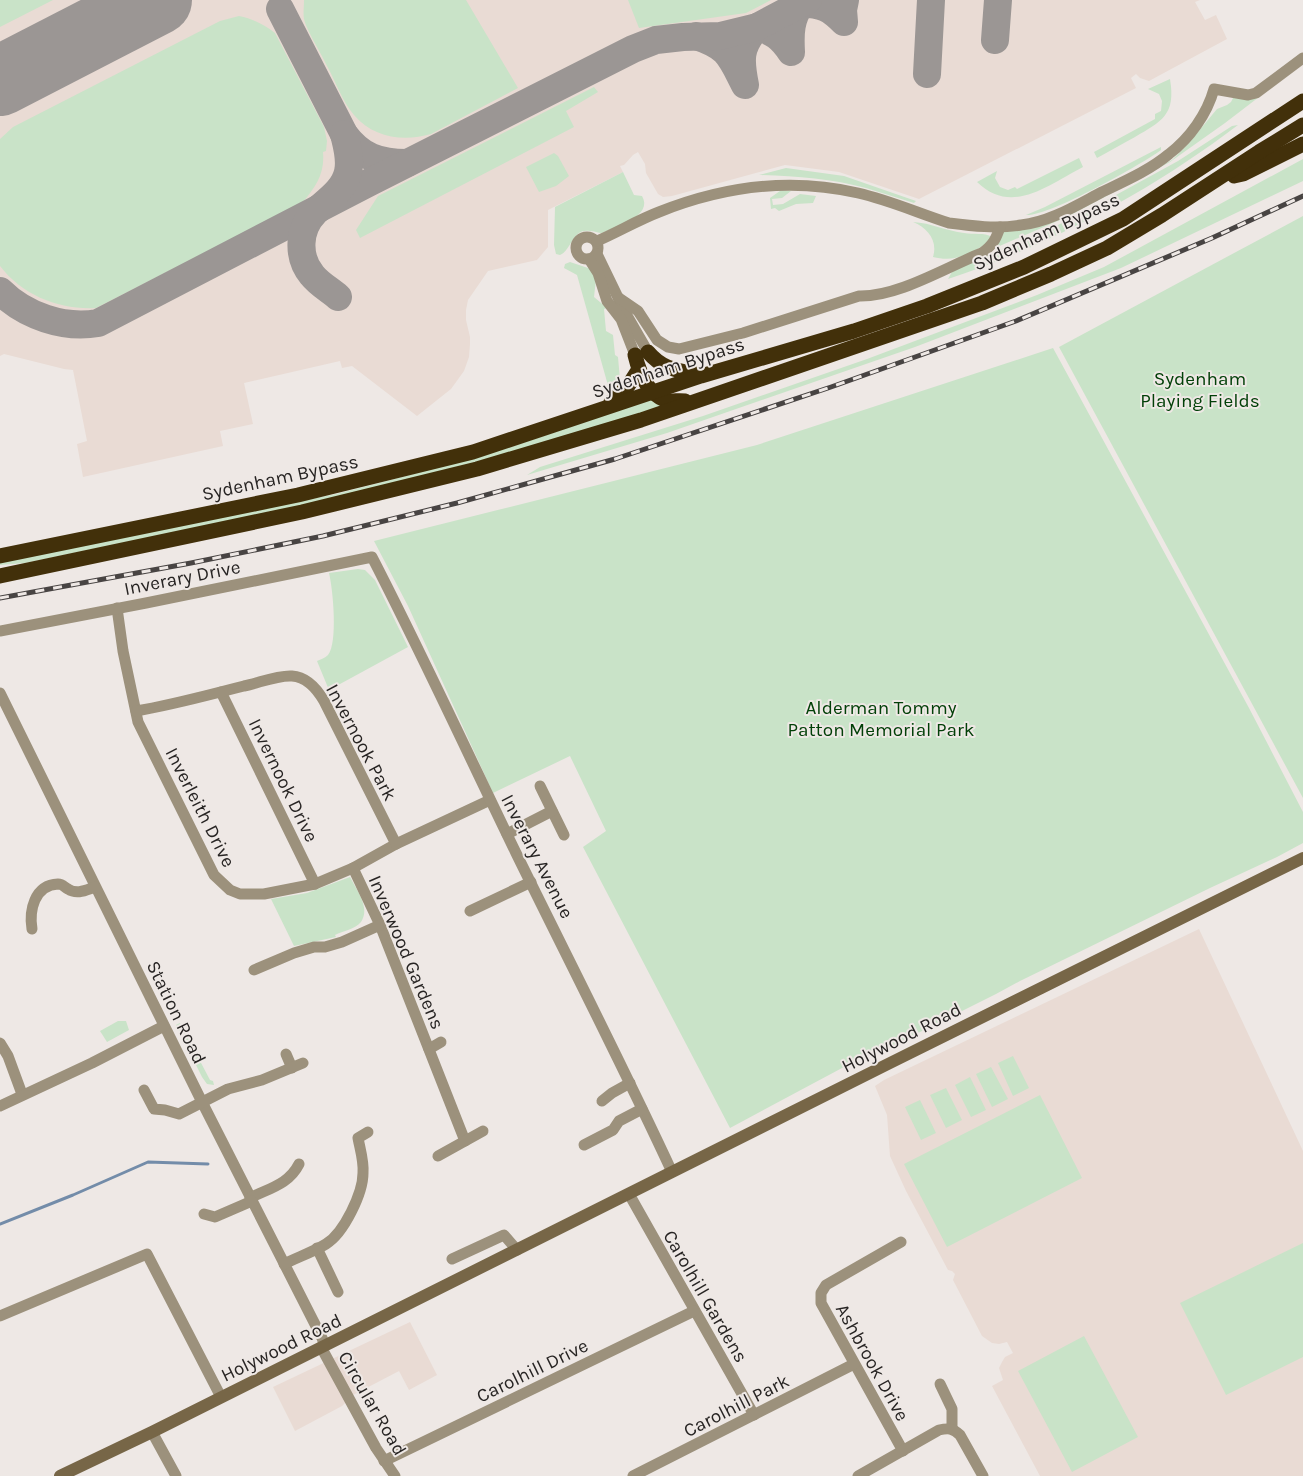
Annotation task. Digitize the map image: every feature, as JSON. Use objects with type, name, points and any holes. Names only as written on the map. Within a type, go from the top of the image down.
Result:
[{"type":"highway","name":"Sydenham Bypass","points":[[0,556],[298,495],[474,452],[653,391],[854,331],[927,306],[1024,267],[1123,219],[1303,101]]},
{"type":"highway","name":"Sydenham Bypass","points":[[0,576],[302,512],[437,480],[641,420],[982,303],[1107,248],[1303,125]]},
{"type":"highway","points":[[1214,181],[1242,174],[1303,144]]},
{"type":"highway","points":[[641,359],[701,376]]},
{"type":"highway","points":[[641,359],[653,391],[658,396],[667,400],[694,401]]},
{"type":"highway","points":[[606,407],[628,386],[641,359]]},
{"type":"main road","name":"Holywood Road","points":[[60,1476],[152,1432],[1303,858]]},
{"type":"street","points":[[597,241],[658,213],[708,196],[733,189],[785,185],[813,186],[857,193],[958,224],[1000,227],[1036,222],[1059,213],[1122,182],[1169,154],[1198,123],[1209,105],[1214,89],[1248,95],[1256,93],[1303,58]]},
{"type":"street","points":[[619,298],[638,311],[657,340],[668,347],[686,348],[764,327],[859,296],[874,296],[912,284],[982,253],[991,247],[996,240],[1000,227]]},
{"type":"street","points":[[588,236],[597,241],[599,248],[593,256],[583,258],[578,254],[576,244],[581,238],[588,236]]},
{"type":"street","points":[[593,256],[619,298],[641,359]]},
{"type":"street","points":[[593,256],[607,301],[621,319],[641,359]]},
{"type":"street","name":"Inverary Drive","points":[[0,631],[372,557]]},
{"type":"street","name":"Inverary Avenue","points":[[372,557],[672,1172]]},
{"type":"street","name":"Inverleith Drive","points":[[118,608],[123,652],[143,734],[214,875],[230,890],[240,894],[264,894],[315,884],[352,868],[396,844],[490,800]]},
{"type":"street","name":"Invernook Park","points":[[136,711],[160,707],[286,676],[303,679],[313,685],[324,701],[396,844]]},
{"type":"street","name":"Invernook Drive","points":[[221,692],[315,884]]},
{"type":"street","name":"Station Road","points":[[0,693],[164,1026],[322,1338],[323,1346]]},
{"type":"street","points":[[540,786],[564,835]]},
{"type":"street","points":[[508,834],[552,812]]},
{"type":"street","name":"Inverwood Gardens","points":[[352,868],[380,925],[465,1141]]},
{"type":"street","points":[[470,911],[531,882]]},
{"type":"street","points":[[32,929],[24,916],[37,894],[47,887],[57,884],[63,885],[74,892],[80,892],[95,887]]},
{"type":"street","points":[[254,970],[294,953],[342,942],[380,925]]},
{"type":"street","points":[[0,1106],[22,1094],[92,1063],[164,1026]]},
{"type":"street","name":"Inverwood Gardens","points":[[429,1049],[441,1042]]},
{"type":"street","points":[[0,1043],[8,1056],[22,1094]]},
{"type":"street","points":[[286,1054],[292,1068]]},
{"type":"street","points":[[144,1090],[154,1109],[179,1114],[232,1087],[262,1080],[303,1063]]},
{"type":"street","points":[[602,1101],[630,1083]]},
{"type":"street","points":[[584,1145],[613,1130],[619,1121],[642,1109]]},
{"type":"street","points":[[438,1156],[483,1131]]},
{"type":"street","points":[[284,1264],[326,1244],[336,1236],[353,1205],[361,1185],[363,1176],[358,1138],[368,1132]]},
{"type":"street","points":[[204,1214],[215,1216],[251,1199],[288,1179],[299,1164]]},
{"type":"street","name":"Carolhill Gardens","points":[[629,1194],[754,1415]]},
{"type":"street","points":[[452,1259],[504,1235],[517,1250]]},
{"type":"street","name":"Ashbrook Drive","points":[[901,1242],[826,1285],[821,1293],[821,1303],[902,1451]]},
{"type":"street","points":[[317,1248],[338,1292]]},
{"type":"street","points":[[0,1316],[147,1254],[222,1397]]},
{"type":"street","name":"Carolhill Drive","points":[[384,1461],[694,1311]]},
{"type":"street","name":"Circular Road","points":[[323,1346],[384,1461],[395,1476]]},
{"type":"street","name":"Carolhill Park","points":[[633,1476],[854,1364]]},
{"type":"street","points":[[940,1384],[952,1409],[952,1429]]},
{"type":"street","points":[[858,1476],[939,1430],[952,1429],[960,1435],[983,1476]]},
{"type":"street","points":[[152,1432],[176,1476]]},
{"type":"shaded area","points":[[0,0],[1200,0],[1195,2],[1205,20],[1216,15],[1227,39],[1149,81],[1140,78],[1136,74],[1131,78],[1136,88],[919,199],[839,172],[785,165],[663,197],[658,194],[646,173],[645,164],[638,152],[624,165],[620,166],[623,172],[548,210],[548,247],[537,260],[488,271],[468,300],[466,320],[470,344],[469,357],[464,371],[451,389],[417,416],[352,366],[342,368],[340,361],[244,383],[253,424],[220,431],[223,446],[83,477],[77,444],[87,441],[73,370],[4,354],[0,356]]},
{"type":"shaded area","points":[[1199,929],[1303,1151],[1303,1476],[1040,1476],[992,1386],[1003,1380],[999,1368],[1005,1357],[1013,1353],[1007,1342],[992,1343],[982,1336],[953,1280],[955,1274],[948,1270],[906,1191],[890,1156],[887,1115],[875,1086]]},
{"type":"shaded area","points":[[410,1322],[437,1375],[409,1390],[399,1371],[353,1395],[342,1406],[295,1431],[273,1387]]},
{"type":"green space","points":[[0,0],[53,0],[0,27]]},
{"type":"green space","points":[[304,0],[466,0],[518,88],[431,134],[400,138],[370,129],[354,115],[346,103],[311,35],[304,19]]},
{"type":"green space","points":[[628,0],[771,0],[746,13],[639,28]]},
{"type":"green space","points":[[239,16],[258,22],[275,33],[324,127],[327,141],[326,151],[323,152],[323,167],[307,197],[302,203],[96,308],[56,304],[20,286],[0,266],[0,139],[13,127],[220,21]]},
{"type":"green space","points":[[1170,79],[1171,101],[1169,109],[1160,121],[1097,158],[1094,152],[1155,119],[1155,114],[1161,111],[1162,101],[1159,94],[1148,89]]},
{"type":"green space","points":[[594,87],[598,92],[566,111],[574,127],[360,238],[356,230],[378,196]]},
{"type":"green space","points":[[1234,96],[1259,97],[1170,162],[1067,217],[995,248],[1003,232],[1066,216],[1172,160],[1217,109],[1231,102]]},
{"type":"green space","points":[[1238,125],[1170,172],[1099,214],[1025,250],[948,279],[953,270],[1056,226],[1178,161],[1232,126]]},
{"type":"green space","points":[[1161,147],[1161,150],[1150,157],[1094,189],[1054,208],[1026,215],[1045,207]]},
{"type":"green space","points":[[554,153],[558,156],[569,176],[556,186],[539,192],[526,167]]},
{"type":"green space","points":[[1079,158],[1083,167],[1030,194],[1017,197],[1003,197],[990,192],[977,182],[997,171],[995,178],[1000,187],[1008,190],[1015,187],[1017,189]]},
{"type":"green space","points":[[1303,159],[1303,181],[1121,268],[915,347],[667,433],[527,475],[540,467],[703,416],[867,359],[1037,295],[1104,267]]},
{"type":"green space","points":[[786,168],[844,176],[916,201],[914,203],[840,182],[800,177],[759,175]]},
{"type":"green space","points":[[623,172],[634,195],[642,196],[643,209],[631,220],[602,233],[584,231],[579,233],[564,252],[560,255],[556,254],[554,245],[555,207]]},
{"type":"green space","points":[[780,191],[791,191],[782,198],[772,199],[773,205],[783,204],[800,194],[816,196],[813,203],[796,204],[779,211],[775,208],[771,209],[770,198]]},
{"type":"green space","name":"Sydenham Playing Fields","points":[[1303,216],[1303,798],[1059,347]]},
{"type":"green space","points":[[913,222],[968,234],[992,237],[991,241],[963,256],[941,259],[933,257],[933,240],[927,231]]},
{"type":"green space","points":[[570,262],[591,269],[596,279],[594,297],[607,308],[604,309],[606,331],[613,335],[615,355],[618,357],[620,380],[615,387],[609,389],[577,275],[564,268],[565,264]]},
{"type":"green space","name":"Alderman Tommy Patton Memorial Park","points":[[1053,348],[1249,708],[1303,812],[1303,843],[1020,981],[882,1051],[857,1060],[730,1128],[583,847],[606,831],[570,756],[493,793],[408,606],[374,541],[757,445]]},
{"type":"green space","points":[[655,398],[670,405],[513,452],[334,499],[25,563],[0,565],[0,562],[336,494],[511,447]]},
{"type":"green space","points":[[358,569],[365,570],[375,580],[408,647],[329,690],[317,661],[328,655],[333,639],[333,603],[329,573]]},
{"type":"green space","points":[[350,877],[363,905],[364,917],[361,922],[335,935],[336,937],[294,946],[271,899],[307,893]]},
{"type":"green space","points":[[118,1021],[126,1021],[129,1030],[107,1042],[100,1031]]},
{"type":"green space","points":[[180,1023],[214,1085],[207,1084],[202,1077],[176,1025]]},
{"type":"green space","points":[[1013,1056],[1029,1088],[1013,1096],[998,1063]]},
{"type":"green space","points":[[991,1067],[1008,1099],[992,1107],[976,1074]]},
{"type":"green space","points":[[970,1077],[986,1110],[971,1117],[955,1085]]},
{"type":"green space","points":[[946,1088],[962,1120],[946,1128],[930,1095]]},
{"type":"green space","points":[[1040,1095],[1082,1178],[947,1247],[904,1164]]},
{"type":"green space","points":[[920,1100],[936,1133],[921,1140],[905,1107]]},
{"type":"green space","points":[[1303,1243],[1303,1357],[1226,1395],[1180,1303]]},
{"type":"green space","points":[[1084,1336],[1138,1437],[1072,1472],[1018,1371]]},
{"type":"waterway","points":[[0,1224],[148,1162],[208,1164]]},
{"type":"taxiway","points":[[0,291],[21,307],[46,319],[72,324],[98,323],[370,182],[633,49],[656,40],[720,36],[757,27],[808,0]]},
{"type":"taxiway","points":[[696,36],[722,49],[732,60],[745,85],[742,54],[747,41],[757,27],[777,36],[791,52],[792,26],[795,14],[802,3],[825,8],[844,22],[843,10],[845,0]]},
{"type":"taxiway","points":[[927,74],[931,0]]},
{"type":"taxiway","points":[[995,40],[998,0]]},
{"type":"taxiway","points":[[280,9],[344,134],[350,142],[364,153],[379,160],[407,163]]},
{"type":"taxiway","points":[[338,297],[318,281],[307,268],[302,252],[302,243],[305,226],[309,219],[335,194],[346,178],[349,162],[344,134]]},
{"type":"runway","points":[[0,81],[157,0]]},
{"type":"railway","points":[[0,598],[191,563],[323,536],[457,503],[615,459],[831,387],[1016,321],[1212,238],[1303,196]]}]
